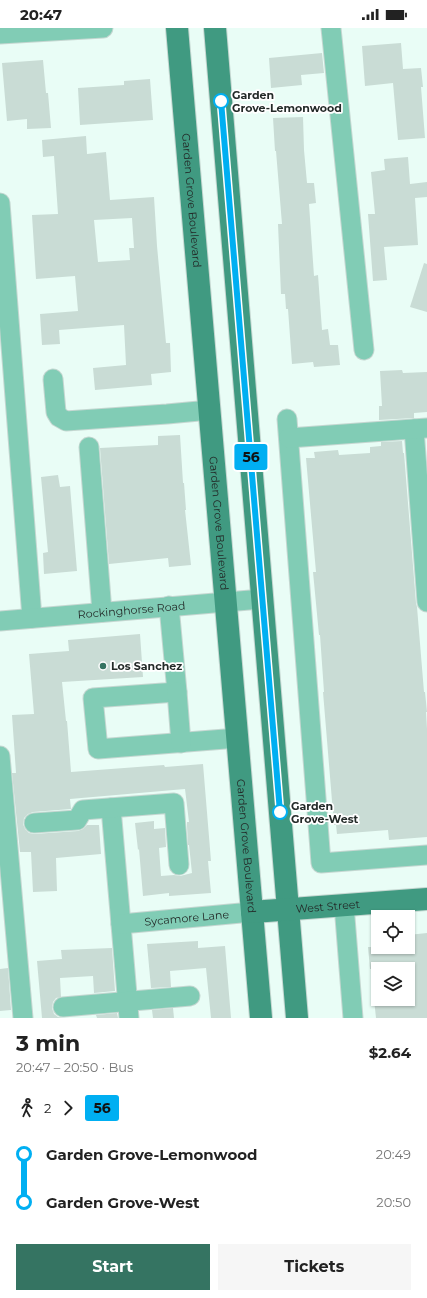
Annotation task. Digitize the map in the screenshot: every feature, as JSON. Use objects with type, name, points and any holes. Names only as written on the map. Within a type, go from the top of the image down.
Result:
[{"type":"main road","name":"Garden Grove Boulevard","points":[[177,28],[261,1018]]},
{"type":"main road","points":[[215,28],[297,1018]]},
{"type":"main road","name":"West Street","points":[[252,912],[427,899]]},
{"type":"street","points":[[0,34],[23,30],[103,28]]},
{"type":"street","points":[[331,28],[364,350]]},
{"type":"street","points":[[0,203],[32,618]]},
{"type":"street","points":[[53,378],[56,412],[59,417],[66,421],[210,410]]},
{"type":"street","points":[[287,420],[321,863],[427,855]]},
{"type":"street","points":[[288,438],[420,428],[427,602]]},
{"type":"street","points":[[89,447],[102,612]]},
{"type":"street","name":"Rockinghorse Road","points":[[0,621],[263,599]]},
{"type":"street","points":[[169,606],[181,743]]},
{"type":"street","points":[[177,692],[93,698],[98,749],[238,738]]},
{"type":"street","points":[[0,756],[23,1018]]},
{"type":"street","points":[[34,823],[77,820],[83,810],[174,803],[179,865]]},
{"type":"street","points":[[111,808],[128,1010]]},
{"type":"street","points":[[344,905],[353,1018]]},
{"type":"street","name":"Sycamore Lane","points":[[121,924],[252,912]]},
{"type":"street","points":[[63,1007],[128,1010],[190,996]]},
{"type":"building","points":[[401,43],[403,69],[421,68],[425,138],[398,140],[393,83],[365,86],[362,46]]},
{"type":"building","points":[[322,53],[324,73],[301,75],[302,85],[271,88],[269,58]]},
{"type":"building","points":[[43,60],[51,128],[27,129],[27,119],[7,121],[2,63]]},
{"type":"building","points":[[150,79],[153,120],[80,125],[78,88],[124,85],[124,81]]},
{"type":"building","points":[[303,117],[307,183],[314,183],[316,203],[309,204],[314,276],[318,275],[322,330],[328,329],[330,345],[338,345],[340,365],[314,367],[313,362],[292,364],[288,309],[286,309],[285,294],[281,294],[278,224],[282,224],[273,118]]},
{"type":"building","points":[[86,136],[87,154],[106,152],[110,200],[154,197],[166,343],[170,343],[171,372],[151,374],[152,385],[95,390],[93,368],[126,365],[124,325],[59,330],[60,344],[42,345],[40,314],[78,311],[75,276],[36,279],[32,215],[58,214],[54,156],[43,157],[42,140]],"holes":[[[132,218],[134,248],[129,248],[130,260],[98,262],[94,220]]]},
{"type":"building","points":[[408,157],[410,184],[427,182],[427,197],[415,198],[418,245],[384,247],[387,280],[373,281],[368,214],[375,214],[371,172],[385,170],[384,159]]},
{"type":"building","points":[[424,263],[427,264],[427,312],[410,307]]},
{"type":"building","points":[[402,370],[403,373],[427,372],[427,412],[414,413],[414,418],[379,420],[379,406],[382,406],[380,371]]},
{"type":"building","points":[[180,435],[185,510],[191,565],[169,567],[168,558],[109,564],[100,448],[158,445],[158,436]]},
{"type":"building","points":[[402,441],[427,712],[427,837],[389,840],[388,830],[337,834],[336,825],[334,825],[320,635],[313,572],[316,572],[306,458],[315,458],[314,452],[338,450],[339,455],[370,453],[370,447],[381,446],[381,442]]},
{"type":"building","points":[[58,475],[60,487],[70,486],[77,571],[44,574],[43,553],[48,552],[41,477]]},
{"type":"building","points":[[140,634],[143,677],[62,682],[71,772],[164,765],[165,767],[203,764],[211,861],[208,861],[211,893],[169,896],[169,893],[143,896],[135,823],[154,821],[154,829],[165,828],[166,847],[159,848],[161,876],[180,876],[192,873],[188,845],[187,822],[189,822],[185,789],[70,799],[71,809],[33,812],[28,814],[24,818],[23,824],[29,833],[34,834],[78,831],[87,825],[99,825],[101,854],[56,858],[57,891],[33,892],[31,852],[20,852],[12,773],[16,773],[12,715],[34,714],[29,654],[69,651],[68,640]]},
{"type":"building","points":[[427,933],[427,1018],[376,1018],[375,1006],[415,1006],[415,962],[371,962],[370,969],[368,947],[371,947],[371,954],[415,954],[415,934]]},
{"type":"building","points":[[198,941],[198,948],[225,946],[231,1018],[211,1018],[206,968],[170,971],[171,987],[151,988],[147,944]]},
{"type":"building","points":[[112,948],[115,991],[94,993],[93,976],[60,978],[61,997],[56,998],[53,1002],[52,1008],[54,1014],[63,1018],[42,1018],[37,961],[62,959],[61,950]]},
{"type":"building","points":[[8,968],[11,1010],[0,1011],[0,969]]},
{"type":"building","points":[[173,1008],[174,1018],[153,1018],[152,1010]]},
{"type":"building","points":[[117,1013],[118,1018],[97,1018],[96,1015]]},
{"type":"bus line","name":"56","points":[[221,101],[280,812]]},
{"type":"place","name":"Garden Grove-Lemonwood","points":[[221,101]]},
{"type":"place","name":"Los Sanchez","points":[[103,666]]},
{"type":"place","name":"Garden Grove-West","points":[[280,812]]}]
